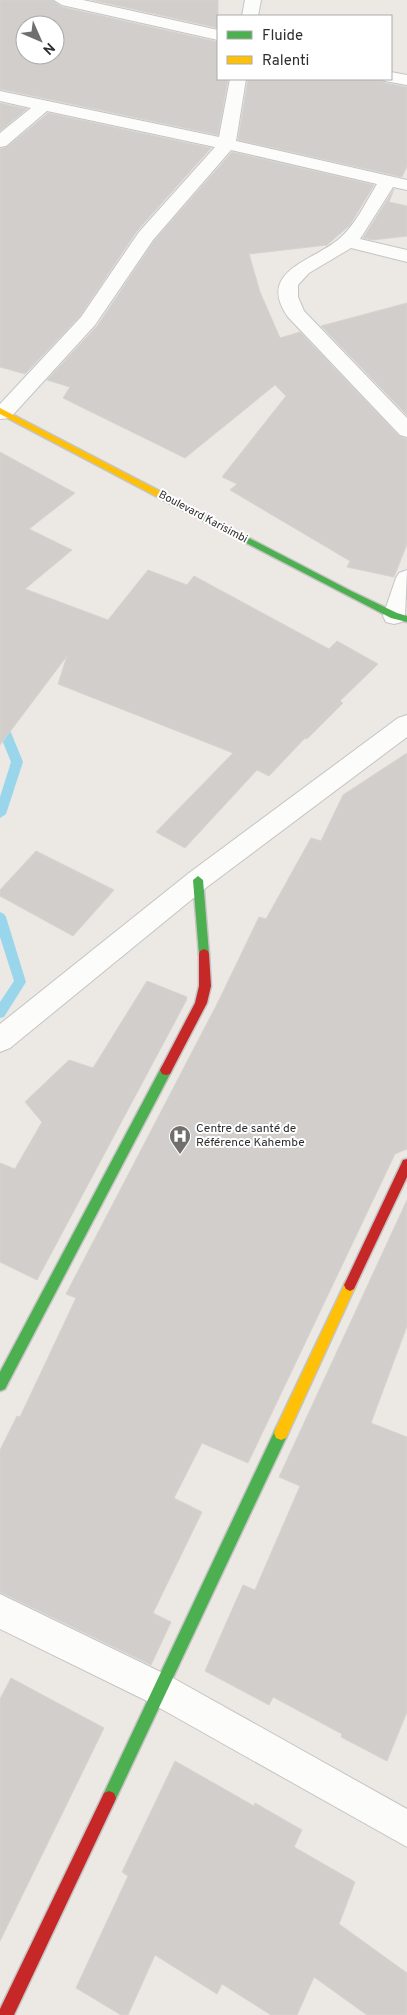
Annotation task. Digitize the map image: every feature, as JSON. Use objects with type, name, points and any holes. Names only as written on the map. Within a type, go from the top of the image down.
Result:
[{"type":"street","points":[[62,0],[217,35]]},
{"type":"street","points":[[250,15],[253,0]]},
{"type":"street","points":[[392,77],[407,80]]},
{"type":"street","points":[[1,412],[88,321],[146,236],[226,144],[238,80]]},
{"type":"street","points":[[0,96],[407,185]]},
{"type":"street","points":[[0,142],[43,106]]},
{"type":"street","points":[[388,181],[348,242],[334,252],[306,265],[293,277],[286,288],[287,299],[294,313],[407,430]]},
{"type":"street","points":[[348,242],[407,256]]},
{"type":"street","name":"Boulevard Karisimbi","points":[[1,412],[400,618]]},
{"type":"street","points":[[400,618],[407,578]]},
{"type":"street","points":[[0,1040],[198,880],[407,724]]},
{"type":"street","points":[[0,1385],[201,1003],[205,986],[205,971],[198,880]]},
{"type":"street","points":[[6,2015],[161,1690],[407,1164]]},
{"type":"street","points":[[0,1610],[161,1690],[407,1829]]},
{"type":"building","points":[[0,0],[52,0],[62,7],[217,42],[217,80],[228,80],[218,135],[0,89]]},
{"type":"building","points":[[92,0],[218,0],[217,28]]},
{"type":"building","points":[[248,80],[383,80],[385,83],[407,87],[407,166],[402,177],[238,140]]},
{"type":"building","points":[[0,103],[27,109],[0,131]]},
{"type":"building","points":[[48,113],[211,148],[137,231],[80,316],[25,374],[0,367],[0,149],[7,147]]},
{"type":"building","points":[[232,152],[374,185],[350,225],[327,245],[249,254],[260,292],[280,338],[300,332],[399,436],[407,439],[407,544],[394,577],[347,567],[350,561],[230,490],[237,484],[222,477],[286,396],[275,385],[185,458],[63,398],[70,387],[47,380],[97,326],[154,241]]},
{"type":"building","points":[[394,189],[389,202],[407,206],[407,236],[373,240],[363,238]]},
{"type":"building","points":[[407,303],[407,415],[321,326]]},
{"type":"building","points":[[0,452],[75,493],[29,529],[72,550],[25,589],[108,620],[148,570],[187,585],[194,576],[329,649],[337,641],[378,664],[340,701],[343,703],[307,739],[305,738],[269,776],[257,770],[185,848],[156,832],[233,753],[58,684],[67,656],[0,745]]},
{"type":"building","points":[[407,753],[407,1149],[395,1154],[248,1463],[202,1443],[174,1498],[202,1512],[153,1613],[171,1622],[151,1665],[0,1592],[0,1450],[17,1416],[20,1417],[76,1298],[66,1294],[217,1004],[259,917],[266,919],[311,838],[321,841],[343,795]]},
{"type":"building","points":[[36,851],[114,890],[73,936],[0,896],[0,890]]},
{"type":"building","points":[[147,981],[187,997],[186,1001],[37,1280],[0,1262],[0,1163],[15,1169],[42,1122],[25,1102],[69,1060],[93,1068]]},
{"type":"building","points":[[407,1200],[407,1326],[371,1423],[407,1437],[407,1712],[387,1761],[341,1737],[342,1734],[273,1697],[269,1705],[205,1671],[243,1585],[255,1590],[300,1486],[279,1477]]},
{"type":"building","points":[[11,1678],[104,1728],[0,1941],[0,1699]]},
{"type":"building","points":[[175,1761],[254,1806],[255,1803],[302,1830],[294,1847],[355,1882],[339,1924],[407,1973],[407,2015],[367,2015],[314,1977],[297,2015],[271,2015],[222,1984],[217,1994],[155,1955],[128,2015],[121,2015],[76,1988],[128,1876],[122,1872]]},
{"type":"waterway","points":[[0,731],[6,733],[17,762],[0,814]]},
{"type":"waterway","points":[[0,917],[20,982],[0,1013]]},
{"type":"traffic: fast","points":[[170,500],[348,593],[394,616],[407,619]]},
{"type":"traffic: fast","points":[[198,880],[204,954]]},
{"type":"traffic: fast","points":[[0,1385],[166,1070]]},
{"type":"traffic: fast","points":[[109,1798],[281,1433]]},
{"type":"traffic: slow","points":[[0,411],[170,500]]},
{"type":"traffic: slow","points":[[281,1433],[350,1285]]},
{"type":"traffic: jam","points":[[166,1070],[201,1003],[205,986],[204,954]]},
{"type":"traffic: jam","points":[[350,1285],[407,1164]]},
{"type":"traffic: jam","points":[[6,2015],[109,1798]]},
{"type":"place","name":"Centre de santé de Référence Kahembe","points":[[180,1155]]}]
